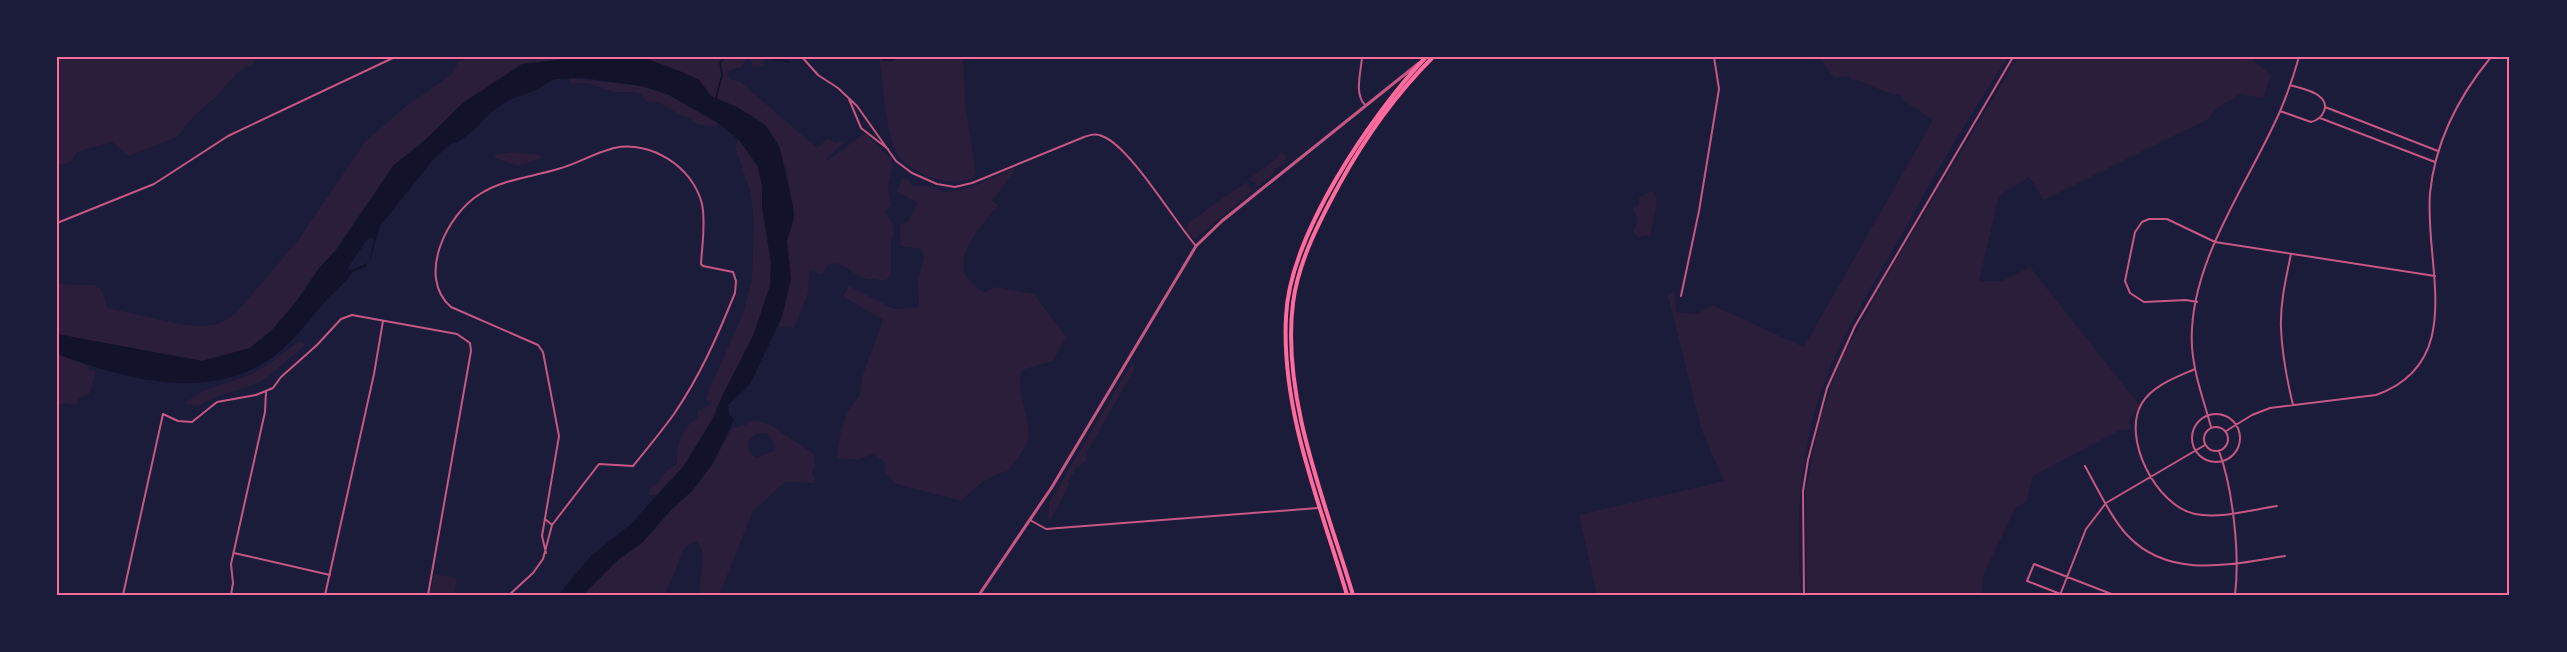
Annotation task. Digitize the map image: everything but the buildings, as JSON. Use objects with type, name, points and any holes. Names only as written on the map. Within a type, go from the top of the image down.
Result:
[{"type":"main road","points":[[1353,595],[1301,414],[1293,363],[1293,302],[1301,267],[1333,196],[1362,146],[1395,97],[1433,57]]},
{"type":"main road","points":[[1347,595],[1303,448],[1290,389],[1286,337],[1287,301],[1297,266],[1327,195],[1358,143],[1424,59]]},
{"type":"street","points":[[57,223],[154,184],[228,136],[395,57]]},
{"type":"street","points":[[802,57],[818,75],[848,97],[891,151],[896,161],[912,173],[937,184],[955,187],[972,183],[1084,137],[1102,136],[1126,154],[1196,246]]},
{"type":"street","points":[[1362,57],[1359,94],[1360,100],[1365,105]]},
{"type":"street","points":[[1681,296],[1699,211],[1719,89],[1714,57]]},
{"type":"street","points":[[1804,595],[1803,491],[1810,450],[1827,388],[1854,326],[2013,57]]},
{"type":"street","points":[[2211,427],[2195,369],[2192,346],[2197,302],[2215,242],[2230,207],[2280,111],[2298,57]]},
{"type":"street","points":[[2226,431],[2252,415],[2270,408],[2376,395],[2406,380],[2417,369],[2430,344],[2434,325],[2435,276],[2430,225],[2430,193],[2435,162],[2463,94],[2490,57]]},
{"type":"street","points":[[979,595],[1030,520],[1196,246],[1222,221],[1424,59]]},
{"type":"street","points":[[2290,85],[2319,96],[2325,107],[2438,151]]},
{"type":"street","points":[[1384,90],[1395,97]]},
{"type":"street","points":[[848,97],[861,128],[891,151]]},
{"type":"street","points":[[2320,118],[2325,107]]},
{"type":"street","points":[[2280,111],[2307,122],[2320,118],[2435,162]]},
{"type":"street","points":[[508,595],[534,573],[546,553],[552,525],[599,464],[633,466],[674,414],[704,363],[735,293],[736,279],[732,273],[701,264],[702,206],[693,183],[682,170],[657,152],[636,147],[616,148],[560,169],[493,187],[470,201],[458,215],[441,246],[437,260],[436,281],[442,300],[451,307],[538,345],[543,352],[559,436],[542,536],[546,553]]},
{"type":"street","points":[[2197,302],[2186,300],[2151,303],[2133,297],[2126,281],[2134,232],[2142,222],[2149,219],[2167,219],[2215,242],[2435,276]]},
{"type":"street","points":[[2291,254],[2283,293],[2281,326],[2284,364],[2293,405]]},
{"type":"street","points":[[123,595],[163,414],[178,421],[192,423],[217,402],[266,392],[273,388],[280,377],[317,345],[344,317],[358,315],[457,334],[467,339],[471,347],[428,595]]},
{"type":"street","points":[[325,595],[338,528],[374,374],[383,321]]},
{"type":"street","points":[[2195,369],[2158,387],[2143,401],[2138,412],[2134,429],[2150,476],[2167,499],[2194,514],[2232,513],[2277,506]]},
{"type":"street","points":[[231,595],[233,583],[231,564],[265,412],[266,392]]},
{"type":"street","points":[[2208,415],[2224,415],[2236,424],[2241,439],[2236,453],[2223,461],[2205,459],[2196,450],[2193,434],[2195,426],[2208,415]]},
{"type":"street","points":[[2211,427],[2219,427],[2226,431]]},
{"type":"street","points":[[2211,427],[2203,437],[2205,445],[2211,450],[2219,451],[2227,445],[2226,431]]},
{"type":"street","points":[[2114,595],[2067,577],[2034,564],[2027,581],[2061,595],[2067,577],[2086,529],[2106,503],[2205,445]]},
{"type":"street","points":[[2219,451],[2223,461],[2232,513],[2238,563],[2235,595]]},
{"type":"street","points":[[2085,466],[2127,536],[2156,556],[2189,566],[2238,563],[2285,556]]},
{"type":"street","points":[[1030,520],[1046,528],[1311,510],[1321,507]]},
{"type":"street","points":[[545,519],[552,525]]},
{"type":"street","points":[[233,553],[330,575]]},
{"type":"shaded area","points":[[57,57],[256,57],[253,64],[238,72],[216,97],[194,116],[177,137],[129,156],[112,142],[77,152],[72,161],[57,166]]},
{"type":"shaded area","points":[[470,57],[582,57],[522,64],[463,103],[424,141],[393,166],[336,250],[320,267],[296,302],[272,330],[250,348],[202,361],[57,334],[57,284],[93,285],[101,289],[108,308],[180,324],[199,326],[219,324],[235,314],[299,239],[365,142],[404,108],[452,74],[459,61]]},
{"type":"shaded area","points":[[582,57],[642,57],[699,80],[711,96],[737,107],[765,125],[779,146],[794,218],[787,240],[791,279],[782,317],[750,384],[728,405],[729,415],[734,419],[712,465],[692,491],[671,510],[642,543],[619,559],[583,595],[558,595],[592,555],[630,525],[683,467],[714,417],[723,394],[753,336],[770,286],[771,262],[758,167],[739,140],[718,123],[669,95],[642,86],[583,78],[555,79],[536,90],[507,101],[490,113],[473,131],[458,142],[450,144],[432,161],[380,226],[369,263],[374,239],[372,237],[366,241],[347,269],[352,270],[367,263],[367,266],[353,272],[284,347],[270,359],[245,372],[219,380],[192,383],[164,382],[109,371],[57,354],[57,334],[202,361],[250,348],[272,330],[296,302],[320,267],[336,250],[393,166],[424,141],[463,103],[522,64]]},
{"type":"shaded area","points":[[636,57],[708,57],[709,61],[712,57],[750,57],[746,58],[742,67],[729,70],[727,75],[731,80],[739,81],[817,148],[827,139],[836,143],[844,140],[843,144],[827,157],[827,161],[865,133],[891,159],[892,167],[888,188],[891,207],[885,212],[893,225],[891,275],[886,280],[867,279],[843,265],[834,263],[829,264],[822,274],[809,269],[808,293],[794,328],[781,327],[778,324],[782,316],[787,240],[794,218],[788,178],[779,146],[765,125],[751,115],[711,96],[699,80],[664,65]]},
{"type":"shaded area","points":[[750,57],[765,57],[763,66],[753,67]]},
{"type":"shaded area","points":[[879,57],[963,57],[965,105],[976,174],[973,177],[958,182],[932,178],[912,168],[897,154],[890,134]]},
{"type":"shaded area","points":[[1819,57],[2008,57],[1954,143],[1851,323],[1825,380],[1809,432],[1804,459],[1799,514],[1801,595],[1597,595],[1579,515],[1724,481],[1702,431],[1668,296],[1674,291],[1676,312],[1697,314],[1712,305],[1804,347],[1933,120],[1904,101],[1902,95],[1889,93],[1851,79],[1850,76],[1834,78]]},
{"type":"shaded area","points":[[2018,57],[2249,57],[2271,75],[2263,98],[2240,94],[2217,108],[2208,119],[2044,200],[2029,177],[1999,196],[1979,281],[2002,281],[2030,267],[2137,402],[2139,407],[2129,420],[2130,429],[2118,431],[2033,476],[2026,502],[2016,507],[1984,573],[1981,595],[1807,595],[1806,491],[1820,419],[1841,359],[1895,262]]},
{"type":"shaded area","points":[[569,78],[642,86],[669,95],[718,123],[716,127],[696,124],[660,103],[646,101],[642,95],[635,92],[614,92],[586,83],[572,84]]},
{"type":"shaded area","points":[[739,140],[758,167],[771,262],[770,286],[753,336],[698,446],[683,467],[656,495],[649,495],[651,486],[657,484],[665,472],[677,464],[678,444],[687,427],[697,418],[698,411],[711,404],[706,400],[708,392],[743,314],[752,279],[754,222],[751,194],[735,146]]},
{"type":"shaded area","points":[[1281,151],[1286,157],[1284,163],[1274,168],[1275,172],[1258,186],[1249,179],[1278,157]]},
{"type":"shaded area","points":[[513,152],[540,155],[542,158],[518,166],[493,157],[497,154]]},
{"type":"shaded area","points":[[1014,168],[1015,170],[992,201],[998,205],[967,248],[963,267],[967,278],[984,293],[995,287],[1034,294],[1066,337],[1053,361],[1022,370],[1020,386],[1027,421],[1027,443],[1008,471],[983,482],[962,501],[896,484],[886,473],[884,461],[873,454],[858,460],[837,458],[846,416],[860,396],[862,377],[883,320],[843,296],[849,286],[894,309],[919,307],[918,282],[924,257],[922,249],[901,246],[900,225],[908,222],[918,203],[897,192],[902,178],[909,180],[912,186],[927,186],[943,192],[956,191],[972,187]]},
{"type":"shaded area","points":[[1246,182],[1252,191],[1195,239],[1186,232],[1187,224]]},
{"type":"shaded area","points":[[1651,191],[1657,199],[1650,238],[1647,235],[1638,237],[1633,232],[1638,221],[1633,208],[1639,205],[1639,198]]},
{"type":"shaded area","points":[[299,342],[306,345],[261,381],[213,398],[200,406],[185,404],[199,393],[259,370]]},
{"type":"shaded area","points":[[57,354],[87,365],[89,370],[96,371],[90,393],[79,398],[77,405],[64,403],[57,405]]},
{"type":"shaded area","points":[[1131,364],[1134,370],[1087,452],[1086,461],[1074,470],[1074,475],[1072,474],[1067,482],[1070,484],[1050,520],[1048,519],[1049,503]]},
{"type":"shaded area","points":[[754,420],[769,424],[814,454],[815,467],[812,472],[816,483],[785,482],[753,511],[719,595],[700,595],[703,560],[697,542],[691,543],[684,549],[666,595],[583,595],[619,559],[642,543],[671,510],[692,491],[712,465],[732,428]],"holes":[[[766,433],[773,441],[775,450],[756,458],[749,451],[748,441],[756,434]]]},
{"type":"shaded area","points":[[434,574],[457,578],[454,595],[430,595]]},
{"type":"waterway","points":[[716,98],[722,75],[720,63],[725,57]]},
{"type":"waterway","points":[[764,57],[789,62]]},
{"type":"waterway","points":[[883,60],[893,60],[899,57]]}]
